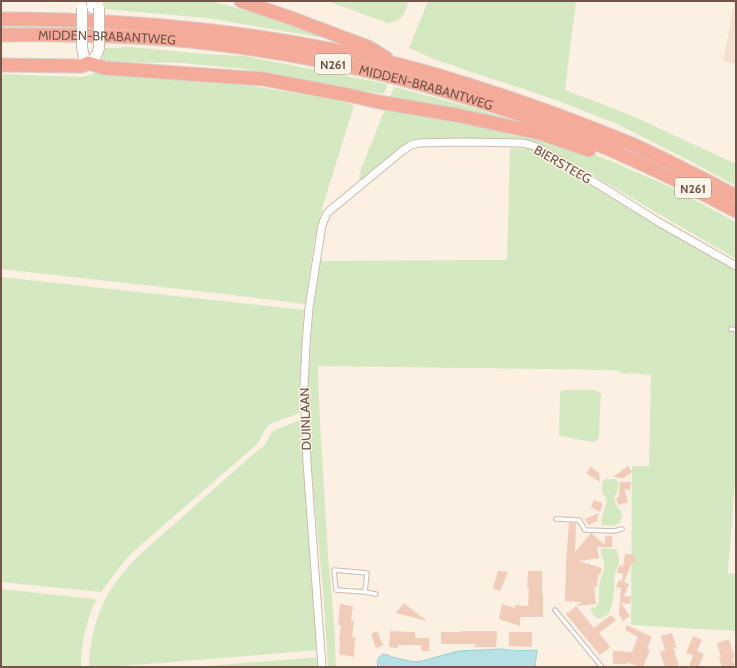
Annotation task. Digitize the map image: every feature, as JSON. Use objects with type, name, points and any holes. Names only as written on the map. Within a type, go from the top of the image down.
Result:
[{"type":"highway","name":"N261","points":[[241,1],[368,47],[396,64]]},
{"type":"highway","name":"MIDDEN-BRABANTWEG","points":[[1,19],[87,20],[190,27],[330,49],[396,64],[476,87],[560,115],[646,151],[736,196]]},
{"type":"highway","name":"MIDDEN-BRABANTWEG","points":[[1,35],[104,35],[188,41],[327,62],[391,76],[490,105],[557,128],[625,156],[736,210]]},
{"type":"highway","name":"N261","points":[[1,65],[82,66],[88,63],[105,68],[263,80],[456,115],[540,133],[591,151],[649,167]]},
{"type":"main road","points":[[91,4],[98,55],[88,63],[84,58],[82,47],[91,4]]},
{"type":"street","name":"BIERSTEEG","points":[[358,187],[402,151],[411,145],[419,143],[460,142],[532,145],[541,149],[662,224],[736,266]]},
{"type":"street","name":"DUINLAAN","points":[[322,667],[306,439],[304,386],[306,343],[309,308],[324,218],[327,213],[358,187]]},
{"type":"lane","points":[[731,329],[736,330]]},
{"type":"lane","points":[[556,519],[579,520],[585,530],[614,532],[622,529]]},
{"type":"lane","points":[[366,592],[367,573],[334,570],[336,590],[376,594]]},
{"type":"lane","points":[[555,610],[602,667]]},
{"type":"shaded area","points":[[736,1],[736,64],[723,61]]},
{"type":"green space","points":[[103,1],[212,1],[340,39],[340,41],[207,18],[103,9]]},
{"type":"green space","points":[[328,1],[409,1],[400,19],[387,23]]},
{"type":"green space","points":[[428,1],[576,1],[565,90],[628,114],[736,164],[736,186],[617,124],[527,90],[434,59],[409,48]]},
{"type":"green space","points":[[1,23],[75,24],[75,30],[1,30]]},
{"type":"green space","points":[[131,47],[244,56],[388,84],[384,94],[320,84],[244,69],[182,63],[101,62],[105,48]]},
{"type":"green space","points":[[96,72],[215,80],[345,101],[354,106],[323,205],[314,243],[305,304],[1,269],[1,74],[81,77],[91,75]]},
{"type":"green space","points":[[394,87],[471,107],[534,128],[666,185],[736,222],[736,259],[546,148],[534,142],[523,139],[411,140],[360,181],[359,176],[361,169]]},
{"type":"green space","points":[[510,148],[537,150],[736,269],[736,471],[728,573],[736,574],[736,631],[631,625],[632,466],[649,466],[651,375],[624,374],[615,370],[318,366],[328,556],[334,622],[336,667],[328,667],[323,590],[311,465],[308,385],[313,310],[319,261],[507,260]]},
{"type":"green space","points":[[1,277],[304,310],[299,413],[270,424],[256,445],[135,550],[125,560],[101,592],[1,582]]},
{"type":"green space","points":[[563,390],[595,390],[601,393],[599,436],[597,440],[593,442],[559,436],[560,392]]},
{"type":"green space","points":[[300,420],[320,650],[109,667],[89,667],[91,641],[101,608],[115,583],[128,567],[137,557],[265,445],[271,433]]},
{"type":"green space","points":[[616,479],[618,484],[614,498],[617,507],[621,511],[622,517],[620,523],[613,526],[601,525],[607,500],[602,493],[602,487],[603,480]]},
{"type":"green space","points":[[603,548],[617,550],[619,562],[615,573],[614,594],[611,609],[603,618],[596,618],[591,611],[591,608],[596,607],[599,602],[599,585],[604,568],[604,562],[600,550]]},
{"type":"green space","points":[[1,589],[96,600],[89,616],[85,633],[81,667],[1,667]]},
{"type":"green space","points":[[321,657],[321,667],[194,667]]},
{"type":"water","points":[[501,649],[519,651],[537,650],[535,667],[378,667],[377,665],[377,661],[383,654],[414,662],[458,651]]},
{"type":"building","points":[[628,466],[632,472],[624,478],[613,477]]},
{"type":"building","points":[[591,467],[599,473],[600,482],[586,473]]},
{"type":"building","points":[[620,481],[631,482],[630,490],[624,489],[628,502],[618,505],[616,498],[619,497]]},
{"type":"building","points":[[594,500],[603,504],[600,512],[591,507]]},
{"type":"building","points":[[599,513],[597,519],[598,521],[588,525],[585,519]]},
{"type":"building","points":[[569,523],[576,523],[575,552],[591,533],[605,545],[605,536],[612,536],[612,547],[597,547],[599,558],[579,561],[602,568],[600,575],[598,574],[597,587],[594,587],[596,604],[576,606],[581,602],[565,601]]},
{"type":"building","points":[[625,554],[635,555],[635,562],[632,562],[624,582],[629,584],[624,596],[631,597],[630,604],[621,603],[630,616],[623,621],[619,614],[621,588],[616,587],[619,580],[622,581],[623,574],[617,572],[620,565],[623,567]]},
{"type":"building","points":[[498,571],[508,572],[500,591],[493,588]]},
{"type":"building","points":[[528,571],[542,571],[543,617],[520,617],[520,626],[499,619],[502,604],[515,608],[515,605],[528,606]]},
{"type":"building","points":[[404,603],[427,621],[396,613]]},
{"type":"building","points":[[340,604],[353,606],[351,621],[354,621],[352,637],[355,637],[354,657],[339,654],[341,625],[338,625]]},
{"type":"building","points":[[576,606],[594,628],[611,615],[616,620],[599,633],[610,647],[600,655],[566,614]]},
{"type":"building","points":[[627,625],[652,637],[647,648],[650,650],[643,667],[627,662],[627,664],[613,664],[613,651],[632,652],[638,637],[625,630]]},
{"type":"building","points":[[377,631],[383,645],[376,648],[371,634]]},
{"type":"building","points":[[390,631],[415,632],[415,638],[429,638],[429,651],[421,651],[421,645],[398,645],[398,648],[389,647]]},
{"type":"building","points":[[497,631],[496,647],[475,647],[475,644],[441,644],[441,632]]},
{"type":"building","points":[[509,632],[532,632],[532,647],[509,646]]},
{"type":"building","points":[[672,633],[677,649],[673,647],[679,667],[665,667],[660,652],[665,650],[661,636]]},
{"type":"building","points":[[693,636],[702,640],[697,651],[704,654],[698,667],[689,667],[693,655],[686,653]]},
{"type":"building","points":[[729,639],[734,656],[732,659],[735,667],[722,667],[717,643]]}]
